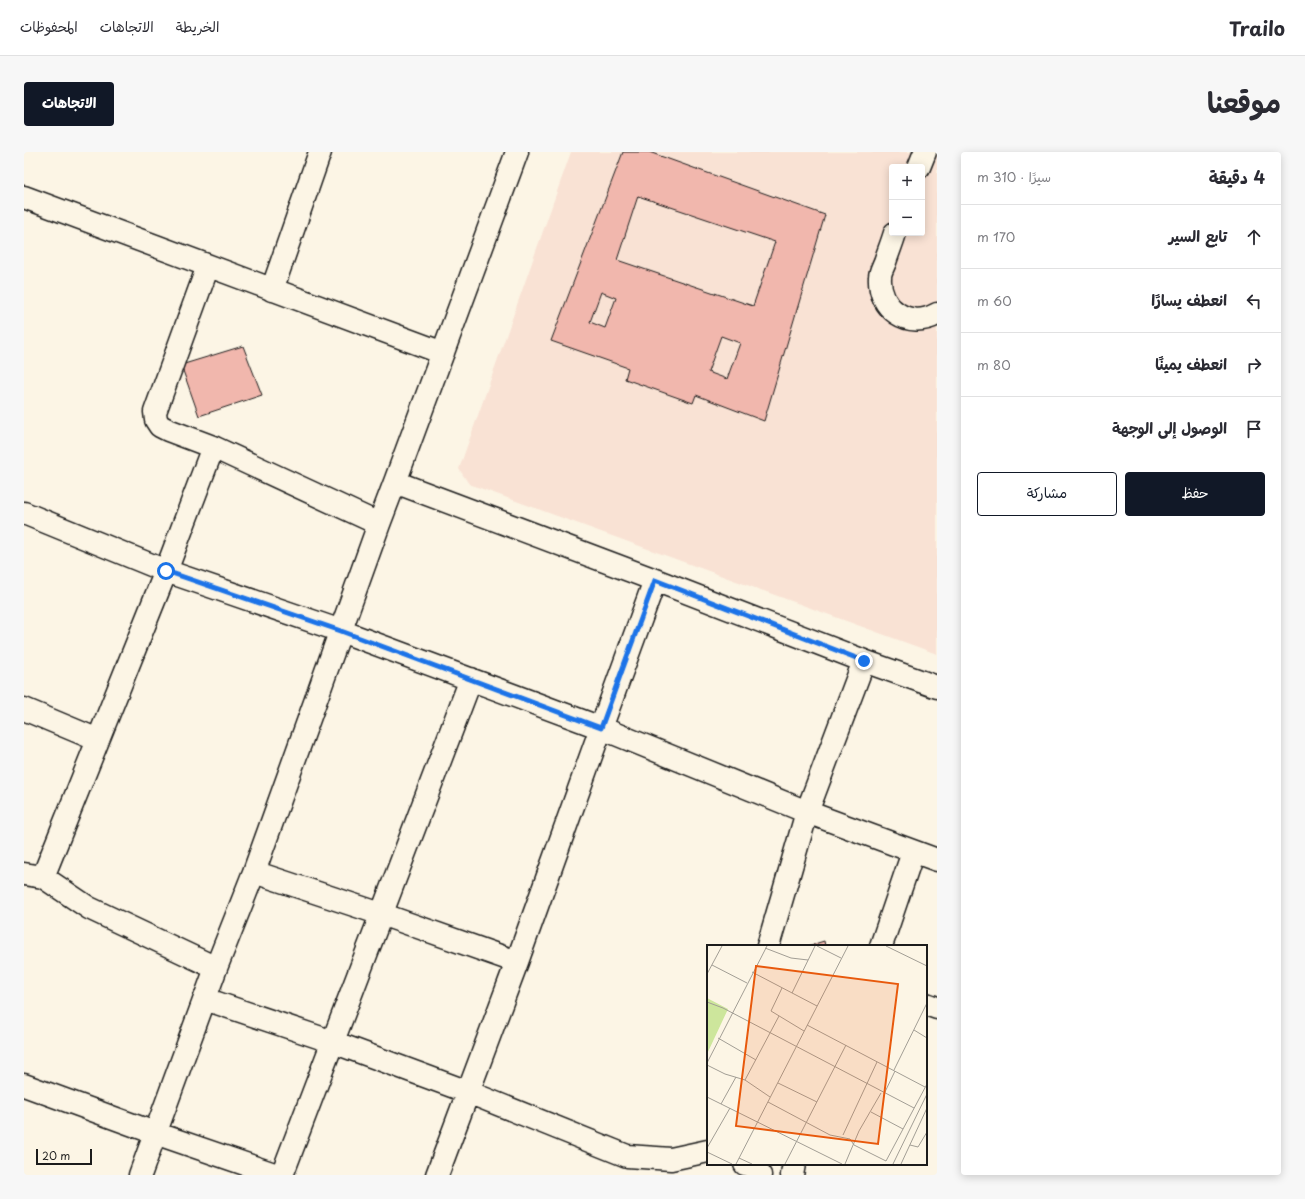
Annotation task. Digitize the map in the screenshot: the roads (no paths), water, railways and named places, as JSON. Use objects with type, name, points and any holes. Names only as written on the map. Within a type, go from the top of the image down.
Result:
[{"type":"street","points":[[272,290],[320,152]]},
{"type":"street","points":[[140,1175],[216,968],[254,872],[379,524],[517,152]]},
{"type":"street","points":[[920,164],[925,152]]},
{"type":"street","points":[[24,198],[443,353]]},
{"type":"street","points":[[894,236],[880,275],[880,288],[884,301],[893,311],[904,317],[918,320],[930,318],[937,314]]},
{"type":"street","points":[[208,266],[155,412],[156,420],[160,426],[168,430],[213,447],[379,524]]},
{"type":"street","points":[[213,447],[166,571],[98,740],[34,875],[89,908],[216,968]]},
{"type":"street","points":[[395,482],[864,661],[937,687]]},
{"type":"street","points":[[24,514],[166,571],[341,631],[471,679],[601,728],[807,812],[930,855],[881,945]]},
{"type":"street","points":[[437,1175],[517,962],[655,580]]},
{"type":"street","points":[[768,945],[807,812],[864,661]]},
{"type":"street","points":[[282,1175],[471,679]]},
{"type":"street","points":[[24,709],[98,740]]},
{"type":"street","points":[[254,872],[381,914],[517,962]]},
{"type":"street","points":[[205,1000],[333,1042],[468,1092],[627,1156],[672,1159],[707,1151]]},
{"type":"street","points":[[927,1004],[937,1008]]},
{"type":"street","points":[[24,1085],[155,1133],[277,1175]]},
{"type":"street","points":[[748,1165],[754,1167],[760,1175]]},
{"type":"street","points":[[792,1175],[794,1165]]}]
